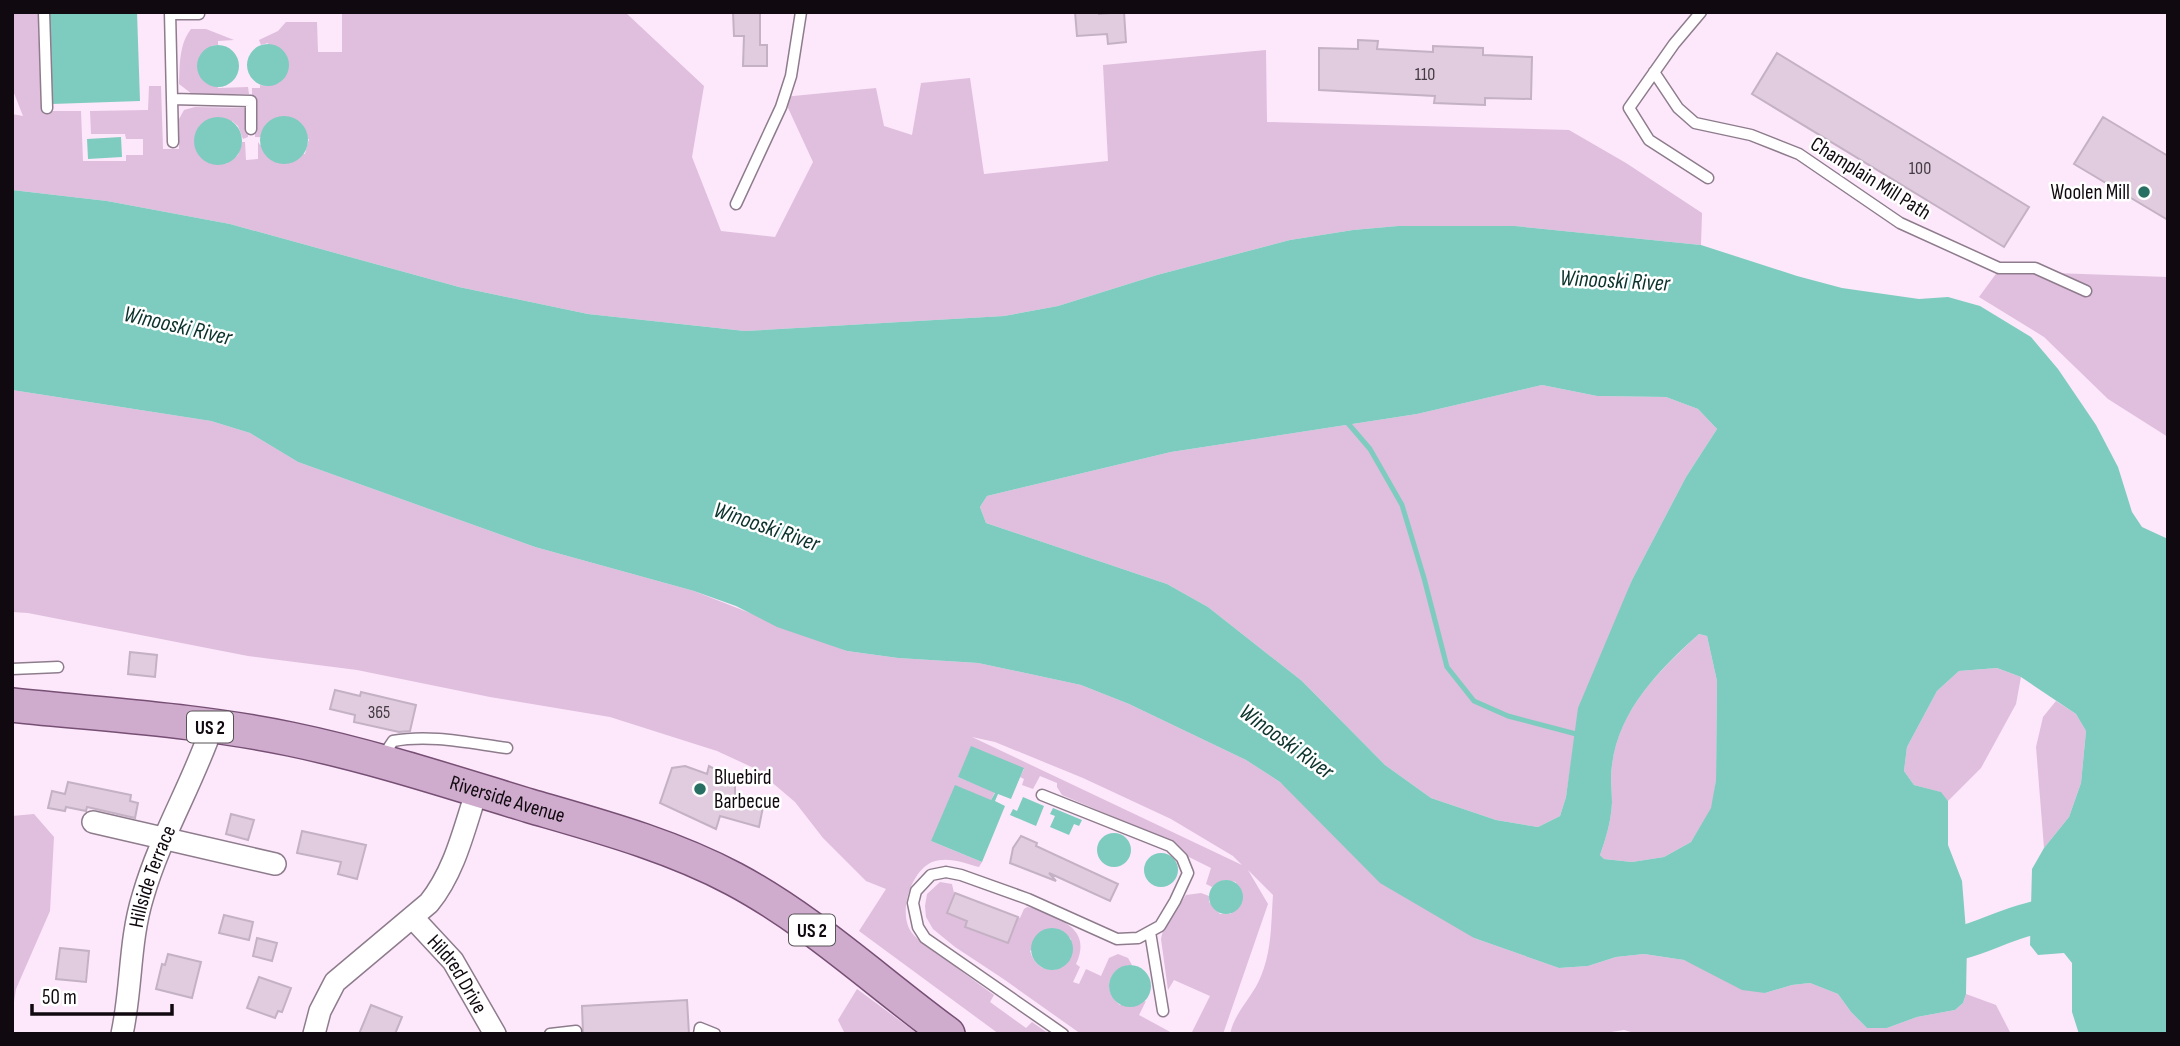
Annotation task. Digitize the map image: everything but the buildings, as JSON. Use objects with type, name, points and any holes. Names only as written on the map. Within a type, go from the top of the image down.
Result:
[{"type":"main road","name":"Riverside Avenue","points":[[12,705],[212,727],[289,739],[379,761],[639,839],[699,862],[794,916],[948,1034]]},
{"type":"street","name":"Hillside Terrace","points":[[122,1034],[135,931],[151,869],[203,754],[212,727]]},
{"type":"street","points":[[314,1034],[320,1010],[335,982],[429,904],[445,882],[477,790]]},
{"type":"street","points":[[93,822],[275,864]]},
{"type":"street","name":"Hildred Drive","points":[[412,918],[453,961],[495,1034]]},
{"type":"lane","points":[[44,12],[47,108]]},
{"type":"lane","points":[[736,204],[781,107],[792,76],[801,12]]},
{"type":"lane","points":[[1701,12],[1674,44],[1629,108],[1649,140],[1708,178]]},
{"type":"lane","points":[[173,142],[170,13],[199,14]]},
{"type":"lane","name":"Champlain Mill Path","points":[[1654,72],[1678,108],[1695,123],[1751,135],[1799,154],[1900,223],[1999,268],[2035,268],[2086,291]]},
{"type":"lane","points":[[172,99],[251,101],[251,129]]},
{"type":"lane","points":[[12,669],[58,667]]},
{"type":"lane","points":[[379,761],[393,741],[408,738],[432,738],[507,748]]},
{"type":"lane","points":[[1042,795],[1170,846],[1182,859],[1188,873],[1160,926],[1138,938],[1117,939],[1028,900],[961,875],[946,872],[931,875],[923,881],[913,902],[914,915],[925,938],[1063,1034]]},
{"type":"lane","points":[[1150,932],[1163,1010]]},
{"type":"lane","points":[[699,1034],[700,1028],[715,1034]]},
{"type":"lane","points":[[550,1034],[576,1031]]},
{"type":"shaded area","points":[[12,12],[38,12],[42,111],[81,111],[83,161],[126,161],[126,155],[143,155],[143,139],[126,139],[125,134],[91,134],[90,111],[148,110],[149,86],[161,86],[163,149],[179,149],[179,119],[184,110],[195,107],[247,108],[248,137],[243,139],[238,126],[232,121],[226,164],[238,155],[242,142],[245,142],[246,160],[258,159],[258,142],[260,145],[305,154],[309,139],[255,137],[255,98],[252,96],[252,88],[280,82],[268,43],[261,45],[259,40],[278,31],[286,22],[317,22],[318,52],[342,52],[342,12],[625,12],[704,86],[692,157],[721,231],[775,237],[813,162],[783,97],[876,88],[884,126],[912,135],[921,83],[970,78],[984,174],[1108,161],[1103,65],[1266,50],[1267,122],[1569,130],[1626,163],[1702,213],[1701,245],[1515,226],[1398,226],[1290,240],[1157,275],[1058,306],[1004,316],[745,331],[588,314],[459,287],[230,224],[107,201],[12,190],[12,114],[23,116],[12,88]]},
{"type":"shaded area","points":[[191,29],[206,29],[234,40],[218,41],[218,45],[211,46],[218,88],[248,87],[249,94],[192,94],[179,84],[182,48]]},
{"type":"shaded area","points":[[1998,271],[2168,277],[2168,437],[2108,399],[2044,337],[1979,297]]},
{"type":"shaded area","points":[[1542,385],[1597,396],[1666,397],[1698,409],[1717,429],[1686,477],[1632,580],[1574,743],[1566,797],[1560,816],[1538,827],[1496,820],[1431,798],[1385,765],[1302,681],[1208,607],[1167,584],[986,523],[980,507],[987,496],[1171,452],[1417,414]]},
{"type":"shaded area","points":[[12,390],[211,421],[250,433],[298,462],[535,547],[694,591],[847,651],[898,658],[978,663],[1081,685],[1129,704],[1246,760],[1280,782],[1474,938],[1559,968],[1588,966],[1616,957],[1644,954],[1684,960],[1765,993],[1810,983],[1838,994],[1867,1028],[1887,1028],[1917,1017],[1955,1010],[1963,1003],[1966,994],[1996,1005],[2011,1034],[1638,1034],[1624,1030],[1598,1034],[1230,1034],[1236,1018],[1261,976],[1270,936],[1273,895],[1248,870],[1268,904],[1223,1034],[1191,1034],[1210,996],[1174,980],[1168,990],[1161,939],[1163,930],[1186,895],[1201,893],[1209,896],[1209,902],[1220,914],[1231,914],[1236,882],[1224,880],[1212,887],[1206,884],[1211,868],[1187,856],[1175,843],[1062,795],[1057,783],[1040,776],[1033,789],[1022,785],[1024,779],[1020,777],[1024,769],[958,777],[995,792],[991,800],[931,841],[982,862],[979,867],[950,860],[932,862],[924,867],[912,883],[906,905],[908,925],[916,937],[994,995],[990,1002],[1026,1028],[1032,1022],[1049,1034],[999,1034],[859,931],[886,889],[866,881],[823,838],[795,802],[756,769],[717,751],[610,717],[490,697],[357,670],[248,656],[12,612]],"holes":[[[972,737],[995,742],[1083,778],[1171,819],[1233,856],[1242,865]]]},
{"type":"shaded area","points":[[1699,634],[1707,636],[1717,681],[1716,780],[1712,808],[1691,842],[1664,857],[1632,862],[1604,859],[1600,855],[1611,817],[1612,765],[1623,726],[1643,692]]},
{"type":"shaded area","points":[[1997,668],[2021,677],[2016,704],[1981,768],[1948,801],[1940,792],[1914,785],[1904,771],[1907,747],[1937,691],[1959,671]]},
{"type":"shaded area","points":[[2056,701],[2076,714],[2086,731],[2081,783],[2069,817],[2044,848],[2036,747],[2043,717]]},
{"type":"shaded area","points":[[34,814],[54,837],[50,911],[16,989],[12,1015],[12,816]]},
{"type":"shaded area","points":[[940,882],[952,884],[954,893],[947,913],[967,921],[966,927],[1007,943],[1018,917],[1020,918],[1027,907],[1064,922],[1076,932],[1079,939],[1080,954],[1076,964],[1080,967],[1073,982],[1079,984],[1086,969],[1101,976],[1109,958],[1118,954],[1128,958],[1132,965],[1117,970],[1113,975],[1110,993],[1120,1005],[1146,1001],[1139,1015],[1174,1034],[1081,1034],[933,929],[926,917],[927,894]],"holes":[[[1061,930],[1071,939],[1056,970],[1039,966],[1030,951]]]},
{"type":"shaded area","points":[[857,989],[918,1034],[845,1034],[838,1020]]},
{"type":"water","points":[[49,12],[137,12],[140,101],[52,104]]},
{"type":"water","points":[[268,44],[283,50],[289,65],[283,80],[268,86],[253,80],[247,65],[253,50]]},
{"type":"water","points":[[218,45],[233,51],[239,66],[233,81],[218,87],[203,81],[197,66],[203,51]]},
{"type":"water","points":[[284,116],[301,123],[308,140],[301,157],[284,164],[267,157],[260,140],[267,123]]},
{"type":"water","points":[[218,117],[235,124],[242,141],[235,158],[218,165],[201,158],[194,141],[201,124]]},
{"type":"water","points":[[121,137],[122,157],[88,159],[87,139]]},
{"type":"water","name":"Winooski River","points":[[12,190],[107,201],[230,224],[459,287],[588,314],[745,331],[1004,316],[1058,306],[1157,275],[1290,240],[1398,226],[1515,226],[1701,245],[1842,288],[1919,299],[1948,297],[1980,306],[2031,337],[2058,369],[2096,425],[2118,467],[2132,512],[2142,527],[2168,539],[2168,1034],[2079,1034],[2072,1012],[2072,963],[2064,953],[2038,955],[2030,945],[2032,869],[2044,848],[2069,817],[2081,783],[2086,731],[2076,714],[2021,677],[1997,668],[1959,671],[1937,691],[1907,747],[1904,771],[1914,785],[1941,792],[1948,801],[1948,845],[1962,881],[1967,943],[1966,994],[1963,1003],[1955,1010],[1917,1017],[1887,1028],[1867,1028],[1838,994],[1810,983],[1765,993],[1742,990],[1684,960],[1644,954],[1616,957],[1588,966],[1559,968],[1474,938],[1380,883],[1280,782],[1246,760],[1129,704],[1081,685],[978,663],[898,658],[847,651],[777,627],[736,606],[694,591],[535,547],[298,462],[250,433],[211,421],[12,390]],"holes":[[[1542,385],[1597,396],[1666,397],[1698,409],[1717,429],[1686,477],[1632,580],[1578,708],[1566,797],[1560,816],[1538,827],[1496,820],[1431,798],[1385,765],[1302,681],[1208,607],[1167,584],[986,523],[980,507],[987,496],[1171,452],[1417,414]],[[1699,634],[1707,636],[1717,681],[1716,780],[1711,808],[1691,842],[1664,857],[1632,862],[1604,859],[1600,855],[1611,817],[1612,765],[1623,726],[1643,692]]]},
{"type":"water","points":[[971,746],[1024,768],[1011,799],[998,794],[995,801],[1005,806],[982,862],[931,841],[955,785],[991,800],[995,793],[958,777]]},
{"type":"water","points":[[1023,797],[1044,806],[1036,826],[1010,815],[1013,809],[1017,811]]},
{"type":"water","points":[[1053,808],[1082,820],[1079,826],[1074,824],[1069,835],[1050,827],[1055,816],[1050,814]]},
{"type":"water","points":[[1114,833],[1126,838],[1131,850],[1126,862],[1114,867],[1102,862],[1097,850],[1102,838]]},
{"type":"water","points":[[1161,853],[1173,858],[1178,870],[1173,882],[1161,887],[1149,882],[1144,870],[1149,858]]},
{"type":"water","points":[[1226,880],[1238,885],[1243,897],[1238,909],[1226,914],[1214,909],[1209,897],[1214,885]]},
{"type":"water","points":[[1052,928],[1067,934],[1073,949],[1067,964],[1052,970],[1037,964],[1031,949],[1037,934]]},
{"type":"water","points":[[1130,965],[1145,971],[1151,986],[1145,1001],[1130,1007],[1115,1001],[1109,986],[1115,971]]},
{"type":"waterway","points":[[1346,421],[1370,449],[1402,505],[1447,667],[1474,701],[1508,716],[1580,735]]},
{"type":"waterway","points":[[1924,945],[1953,944],[2030,919],[2075,913]]},
{"type":"place","name":"Woolen Mill","points":[[2144,192]]},
{"type":"place","name":"Bluebird Barbecue","points":[[700,789]]}]
